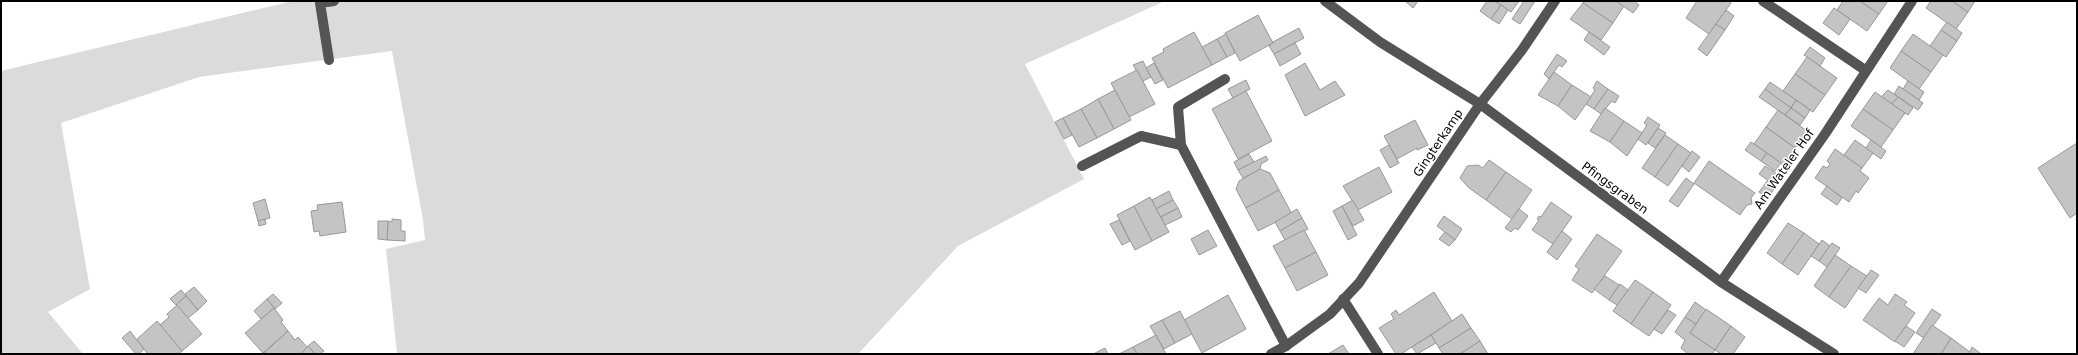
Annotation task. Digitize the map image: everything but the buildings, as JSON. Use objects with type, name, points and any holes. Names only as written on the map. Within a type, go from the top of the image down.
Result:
[{"type":"street","points":[[329,60],[320,2],[334,1]]},
{"type":"street","name":"Pfingsgraben","points":[[1325,1],[1380,42],[1480,104],[1721,282],[1834,354]]},
{"type":"street","name":"Gingterkamp","points":[[1270,354],[1286,346],[1330,314],[1359,283],[1480,104],[1522,50],[1555,1]]},
{"type":"street","points":[[1763,1],[1865,70]]},
{"type":"street","name":"Am Wateler Hof","points":[[1721,282],[1825,134],[1865,70],[1912,1]]},
{"type":"street","points":[[1225,79],[1178,107],[1181,145],[1286,346]]},
{"type":"street","points":[[1082,166],[1141,136],[1181,145]]},
{"type":"street","points":[[1343,299],[1378,354]]},
{"type":"shaded area","points":[[293,1],[1165,1],[1025,64],[1084,179],[958,246],[858,354],[397,354],[386,249],[425,240],[423,220],[392,51],[199,77],[61,123],[90,289],[48,312],[83,354],[1,354],[1,71]]}]
